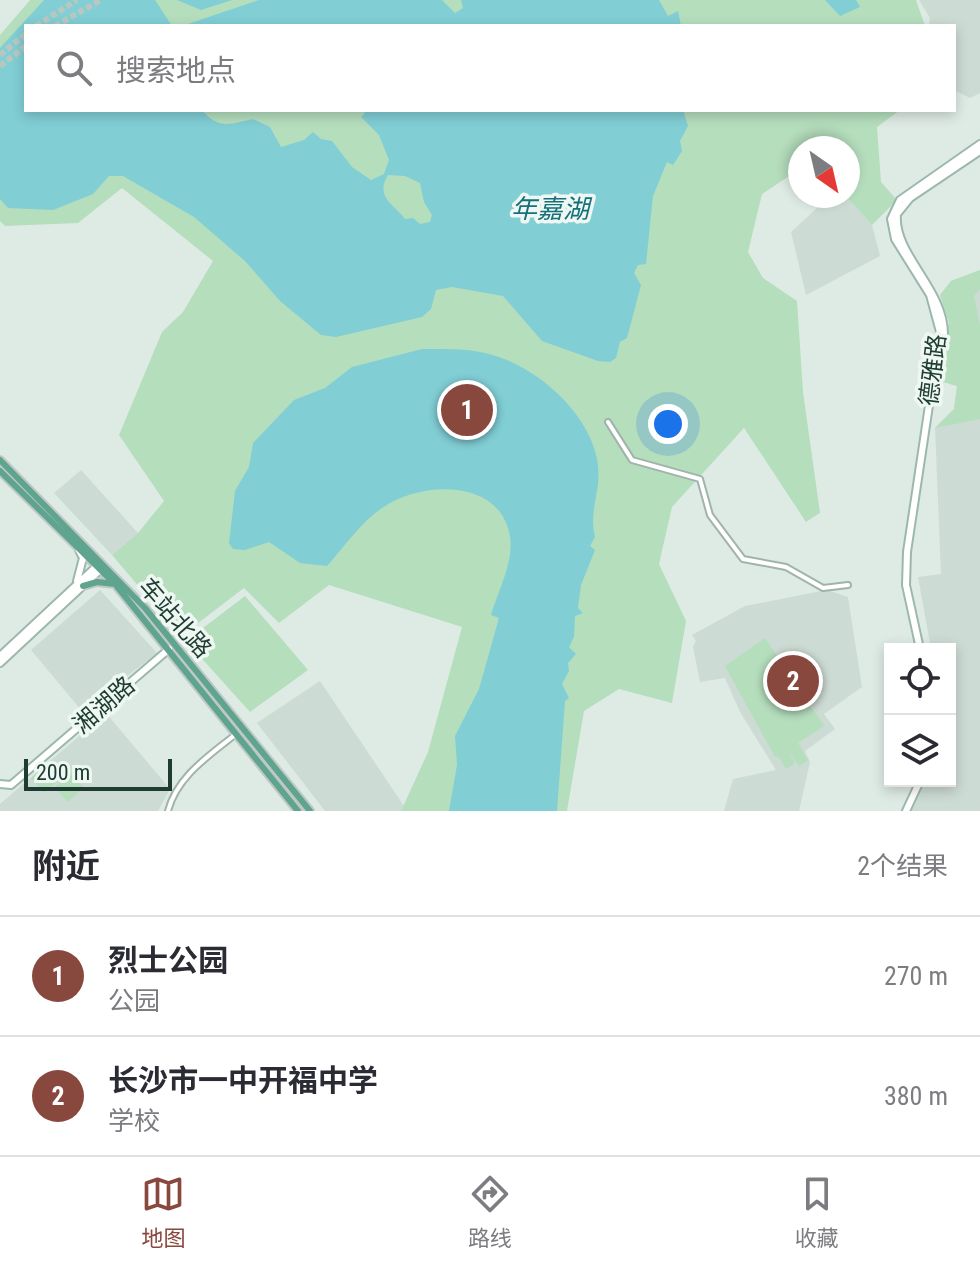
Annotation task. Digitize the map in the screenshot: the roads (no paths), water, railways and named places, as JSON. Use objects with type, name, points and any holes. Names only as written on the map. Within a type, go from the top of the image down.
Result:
[{"type":"main road","name":"车站北路","points":[[0,460],[101,566],[298,811]]},
{"type":"main road","name":"车站北路","points":[[0,471],[145,608],[310,811]]},
{"type":"main road","points":[[79,586],[97,582],[115,584]]},
{"type":"street","name":"德雅路","points":[[920,643],[906,585],[907,552],[940,332],[930,295],[895,239],[891,219],[900,200],[980,144]]},
{"type":"street","name":"德雅路","points":[[920,643],[909,586],[910,552],[944,326],[934,292],[898,234],[897,214],[910,198],[980,151]]},
{"type":"street","points":[[608,422],[632,460],[700,479],[710,515],[743,559],[786,567],[823,588],[848,585]]},
{"type":"street","points":[[0,663],[79,586],[83,558],[78,546]]},
{"type":"street","points":[[0,656],[101,566]]},
{"type":"street","name":"湘湖路","points":[[0,784],[11,785],[169,649]]},
{"type":"street","points":[[168,811],[177,789],[194,768],[236,734]]},
{"type":"street","points":[[904,811],[915,787]]},
{"type":"water","name":"年嘉湖","points":[[44,0],[155,0],[171,24],[24,24],[24,112],[204,112],[214,121],[231,124],[253,119],[270,127],[281,147],[304,140],[313,132],[321,139],[332,141],[352,167],[371,180],[384,174],[389,160],[379,135],[361,117],[364,112],[684,112],[688,126],[680,141],[682,151],[673,165],[667,162],[653,196],[646,264],[638,265],[634,273],[641,285],[627,338],[620,342],[616,358],[610,362],[598,361],[542,341],[503,296],[452,287],[436,290],[431,309],[422,317],[336,337],[321,335],[280,301],[245,261],[194,217],[123,176],[109,176],[93,194],[53,210],[8,208],[0,199],[0,48]],"holes":[[[388,175],[405,176],[420,183],[424,202],[432,215],[430,222],[420,224],[413,218],[405,219],[383,190]]]},
{"type":"water","points":[[177,0],[232,0],[201,10]]},
{"type":"water","points":[[259,0],[442,0],[455,13],[463,8],[461,0],[659,0],[668,16],[678,11],[681,24],[188,24]]},
{"type":"water","points":[[825,0],[856,0],[860,7],[840,16]]},
{"type":"water","points":[[422,349],[487,353],[529,372],[573,410],[584,425],[597,459],[598,480],[593,517],[595,537],[590,546],[595,550],[581,585],[578,608],[583,613],[575,616],[574,637],[569,647],[576,654],[568,663],[569,671],[562,684],[569,698],[565,701],[557,811],[449,811],[457,765],[455,736],[479,689],[499,618],[491,615],[510,556],[510,537],[503,517],[492,503],[476,494],[437,489],[398,499],[367,521],[327,566],[300,563],[269,542],[245,550],[233,549],[229,543],[235,491],[249,467],[253,443],[294,400],[325,388],[352,367]]},
{"type":"tunnel","points":[[39,24],[77,0]]},
{"type":"tunnel","points":[[59,24],[101,0]]},
{"type":"tunnel","points":[[0,55],[24,36]]},
{"type":"tunnel","points":[[0,66],[24,48]]},
{"type":"place","name":"烈士公园","points":[[467,410]]},
{"type":"place","name":"长沙市一中开福中学","points":[[793,681]]}]
